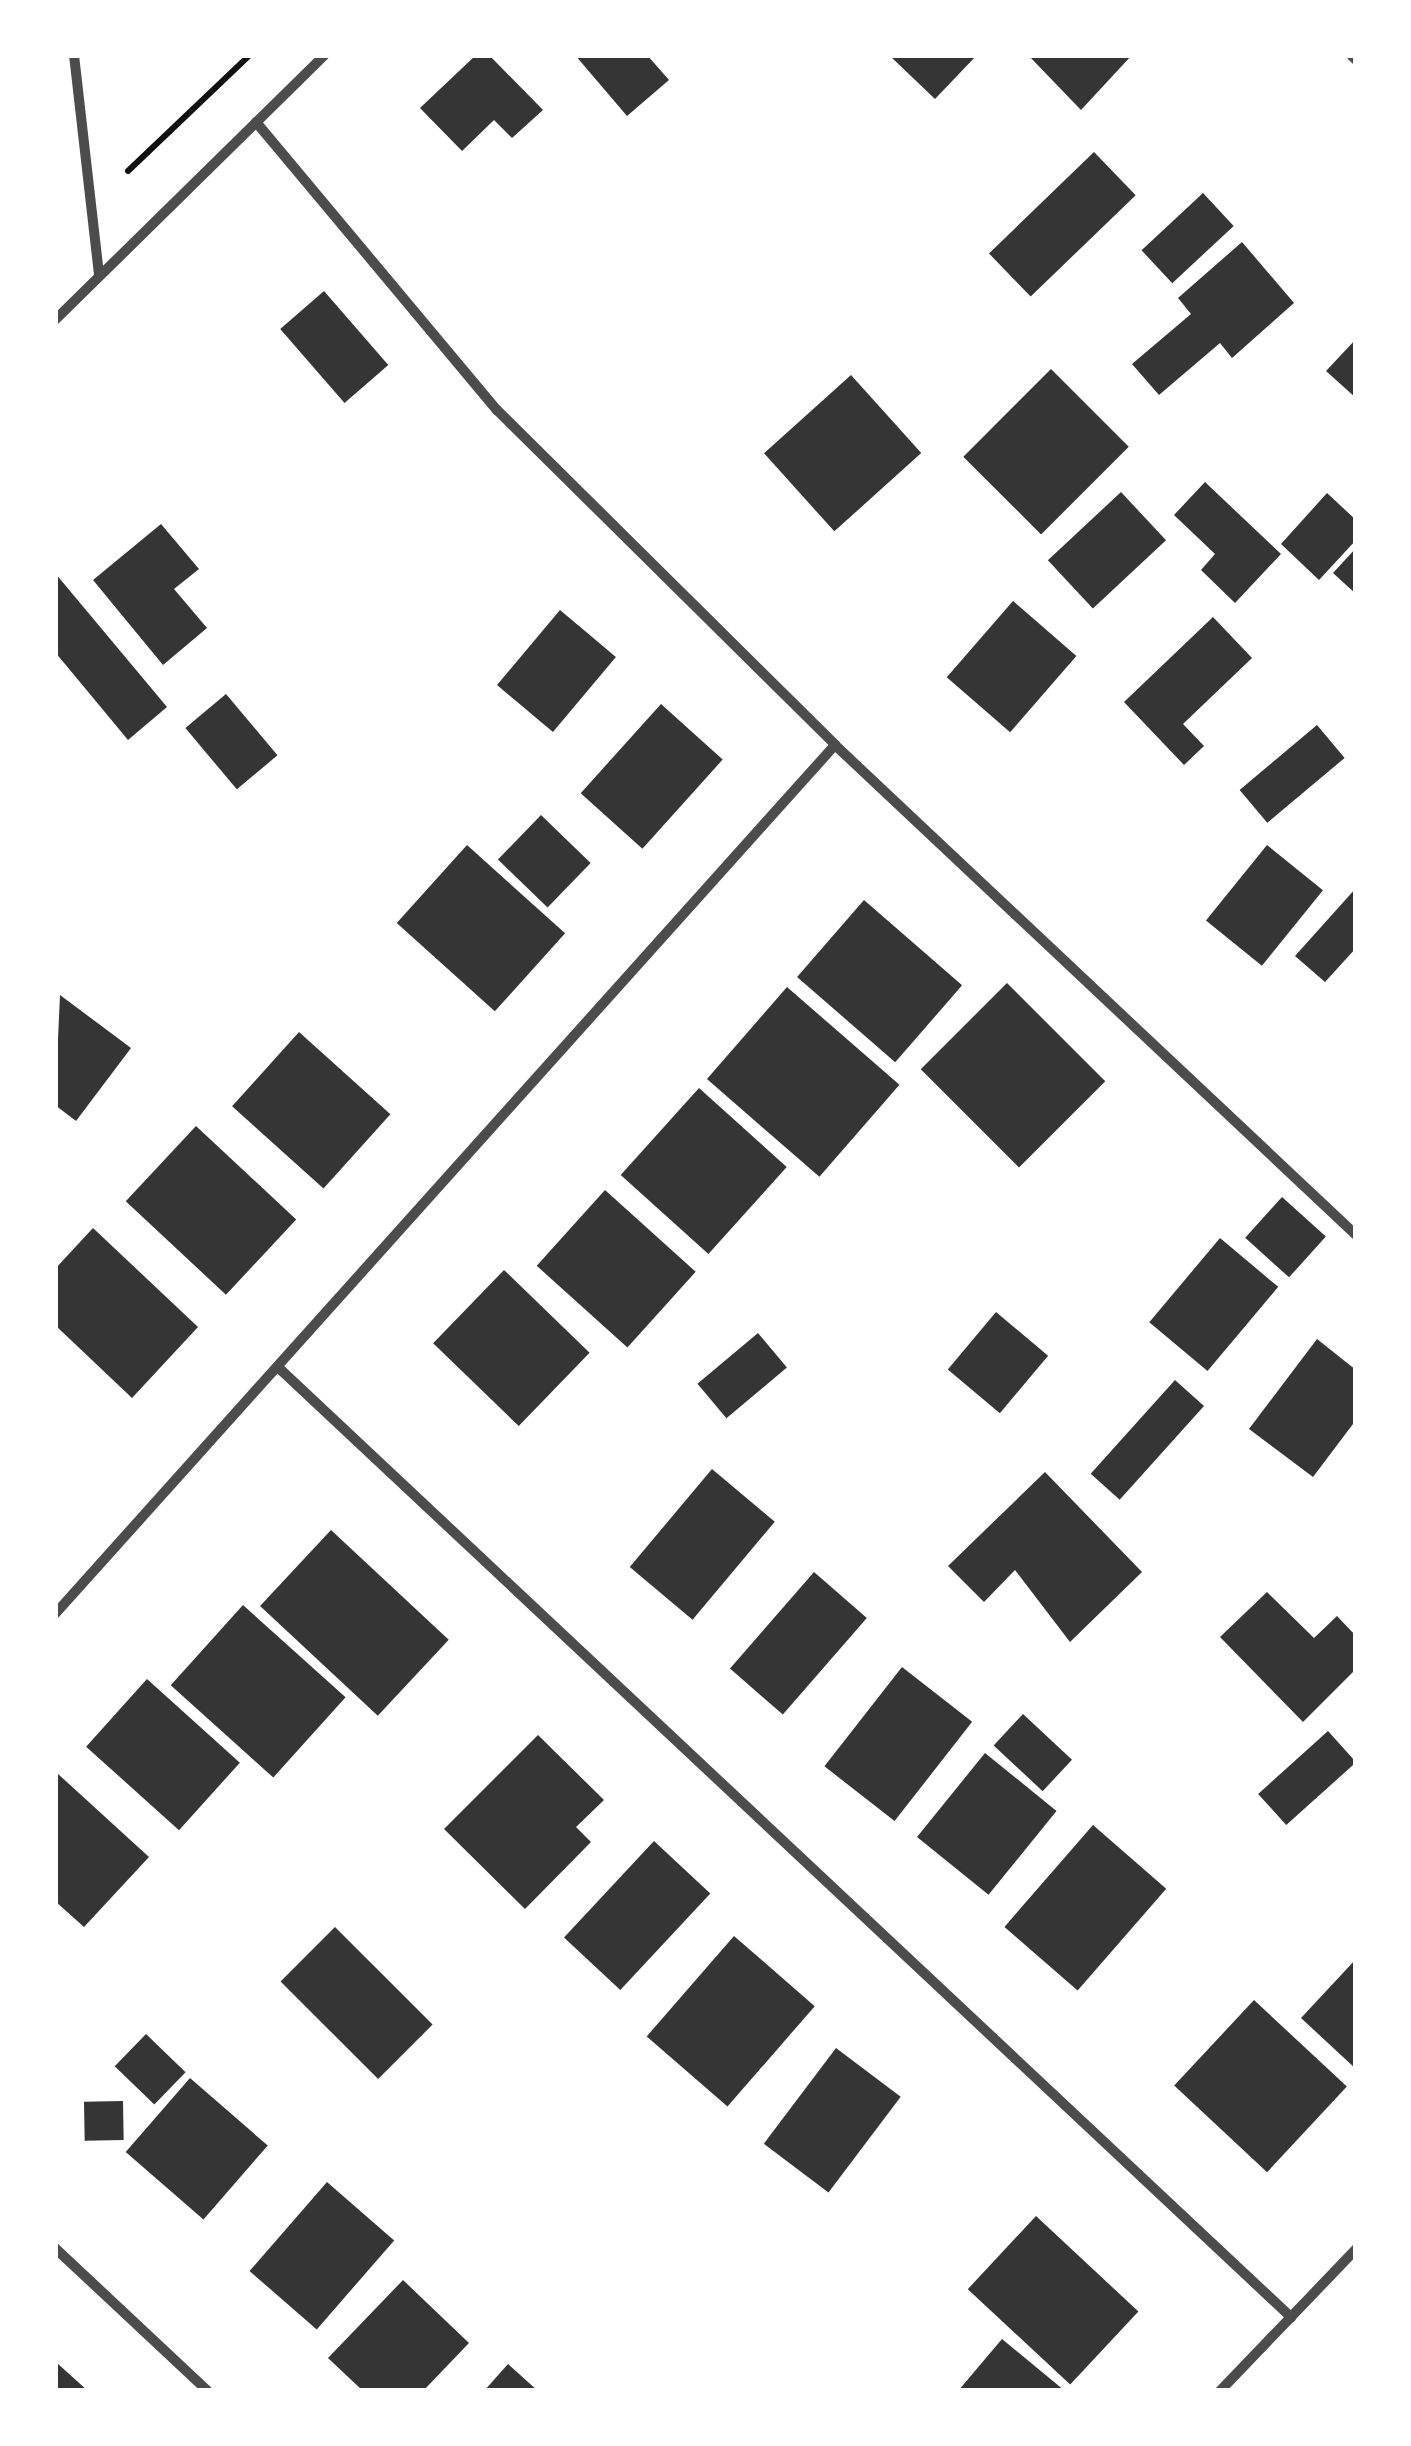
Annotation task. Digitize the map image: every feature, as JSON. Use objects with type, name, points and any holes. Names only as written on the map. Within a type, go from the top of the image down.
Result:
[{"type":"street","points":[[74,55],[95,205],[99,274]]},
{"type":"street","points":[[55,320],[325,55]]},
{"type":"street","points":[[256,122],[497,410],[835,745],[1356,1235]]},
{"type":"street","points":[[55,1614],[281,1370],[835,745]]},
{"type":"street","points":[[281,1370],[1291,2317]]},
{"type":"street","points":[[55,2248],[208,2391]]},
{"type":"street","points":[[1220,2391],[1356,2249]]},
{"type":"path","points":[[95,205],[250,55]]},
{"type":"building","points":[[476,55],[489,55],[543,110],[512,138],[494,120],[462,151],[420,108]]},
{"type":"building","points":[[575,55],[647,55],[669,80],[627,116]]},
{"type":"building","points":[[889,55],[977,55],[935,99]]},
{"type":"building","points":[[1028,55],[1132,55],[1081,110]]},
{"type":"building","points":[[1094,152],[1136,195],[1031,297],[989,253]]},
{"type":"building","points":[[1203,193],[1234,226],[1172,283],[1142,250]]},
{"type":"building","points":[[1242,242],[1294,303],[1232,358],[1220,343],[1159,395],[1132,364],[1191,314],[1178,298]]},
{"type":"building","points":[[324,291],[388,365],[345,403],[280,329]]},
{"type":"building","points":[[1356,339],[1356,398],[1326,371]]},
{"type":"building","points":[[1051,369],[1129,447],[1041,534],[963,457]]},
{"type":"building","points":[[851,375],[921,453],[834,531],[764,453]]},
{"type":"building","points":[[1205,482],[1281,554],[1235,603],[1201,570],[1215,554],[1174,515]]},
{"type":"building","points":[[1121,492],[1166,540],[1093,608],[1048,560]]},
{"type":"building","points":[[1327,493],[1356,520],[1356,540],[1319,580],[1281,544]]},
{"type":"building","points":[[161,524],[199,569],[174,589],[207,628],[163,665],[93,580]]},
{"type":"building","points":[[1356,548],[1356,594],[1333,573]]},
{"type":"building","points":[[55,573],[167,707],[128,740],[55,652]]},
{"type":"building","points":[[1013,601],[1076,656],[1010,732],[947,677]]},
{"type":"building","points":[[560,610],[616,657],[553,732],[497,685]]},
{"type":"building","points":[[1213,617],[1252,658],[1183,724],[1204,746],[1184,765],[1124,702]]},
{"type":"building","points":[[226,694],[277,755],[237,789],[185,728]]},
{"type":"building","points":[[661,704],[723,760],[642,849],[581,793]]},
{"type":"building","points":[[1317,725],[1345,758],[1267,823],[1240,790]]},
{"type":"building","points":[[541,815],[591,863],[548,908],[498,860]]},
{"type":"building","points":[[467,845],[565,933],[495,1011],[397,923]]},
{"type":"building","points":[[1267,845],[1323,890],[1262,966],[1206,920]]},
{"type":"building","points":[[1356,888],[1356,948],[1325,982],[1295,956]]},
{"type":"building","points":[[864,900],[962,985],[895,1062],[797,977]]},
{"type":"building","points":[[1007,983],[1105,1081],[1019,1168],[921,1069]]},
{"type":"building","points":[[787,987],[899,1085],[819,1177],[707,1079]]},
{"type":"building","points":[[60,995],[131,1048],[76,1121],[55,1105]]},
{"type":"building","points":[[299,1032],[390,1114],[323,1189],[232,1106]]},
{"type":"building","points":[[699,1088],[787,1167],[708,1254],[621,1175]]},
{"type":"building","points":[[196,1126],[296,1219],[226,1295],[126,1201]]},
{"type":"building","points":[[605,1190],[696,1272],[627,1347],[537,1266]]},
{"type":"building","points":[[1282,1197],[1326,1236],[1289,1277],[1245,1238]]},
{"type":"building","points":[[93,1228],[198,1327],[132,1398],[55,1325],[55,1269]]},
{"type":"building","points":[[1220,1238],[1278,1287],[1208,1371],[1149,1322]]},
{"type":"building","points":[[504,1270],[590,1353],[519,1426],[433,1343]]},
{"type":"building","points":[[996,1312],[1048,1356],[1000,1413],[948,1369]]},
{"type":"building","points":[[758,1333],[787,1367],[726,1418],[697,1384]]},
{"type":"building","points":[[1317,1339],[1356,1370],[1356,1420],[1313,1477],[1249,1429]]},
{"type":"building","points":[[1175,1380],[1204,1406],[1120,1500],[1091,1474]]},
{"type":"building","points":[[712,1469],[775,1522],[693,1620],[630,1567]]},
{"type":"building","points":[[1045,1472],[1142,1572],[1070,1642],[1015,1570],[984,1602],[948,1566]]},
{"type":"building","points":[[331,1530],[449,1640],[378,1716],[260,1606]]},
{"type":"building","points":[[814,1572],[867,1618],[783,1715],[730,1669]]},
{"type":"building","points":[[1267,1592],[1314,1638],[1337,1616],[1356,1636],[1356,1669],[1303,1722],[1220,1637]]},
{"type":"building","points":[[243,1605],[346,1697],[273,1778],[171,1685]]},
{"type":"building","points":[[902,1667],[972,1722],[895,1821],[824,1766]]},
{"type":"building","points":[[147,1679],[240,1763],[179,1830],[86,1747]]},
{"type":"building","points":[[1023,1714],[1072,1760],[1043,1791],[994,1745]]},
{"type":"building","points":[[1328,1731],[1356,1762],[1286,1825],[1258,1794]]},
{"type":"building","points":[[538,1735],[604,1800],[576,1827],[591,1842],[525,1909],[444,1829]]},
{"type":"building","points":[[985,1753],[1056,1811],[989,1895],[917,1837]]},
{"type":"building","points":[[57,1773],[149,1857],[84,1927],[55,1901]]},
{"type":"building","points":[[1093,1825],[1166,1889],[1078,1991],[1004,1927]]},
{"type":"building","points":[[654,1841],[710,1894],[620,1990],[564,1938]]},
{"type":"building","points":[[335,1927],[433,2025],[378,2079],[281,1981]]},
{"type":"building","points":[[734,1936],[815,2006],[727,2107],[647,2036]]},
{"type":"building","points":[[1356,1959],[1356,2069],[1301,2018]]},
{"type":"building","points":[[1254,2000],[1347,2087],[1267,2172],[1174,2086]]},
{"type":"building","points":[[146,2034],[186,2072],[154,2105],[115,2066]]},
{"type":"building","points":[[836,2048],[901,2097],[828,2193],[764,2144]]},
{"type":"building","points":[[190,2078],[268,2146],[203,2220],[126,2152]]},
{"type":"building","points":[[123,2101],[124,2140],[85,2141],[84,2102]]},
{"type":"building","points":[[327,2182],[394,2240],[317,2329],[250,2271]]},
{"type":"building","points":[[1036,2216],[1138,2311],[1070,2385],[968,2289]]},
{"type":"building","points":[[403,2280],[469,2343],[423,2391],[363,2391],[328,2358]]},
{"type":"building","points":[[1002,2339],[1065,2391],[958,2391]]},
{"type":"building","points":[[57,2363],[88,2391],[55,2391]]},
{"type":"building","points":[[508,2364],[538,2391],[484,2391]]}]
